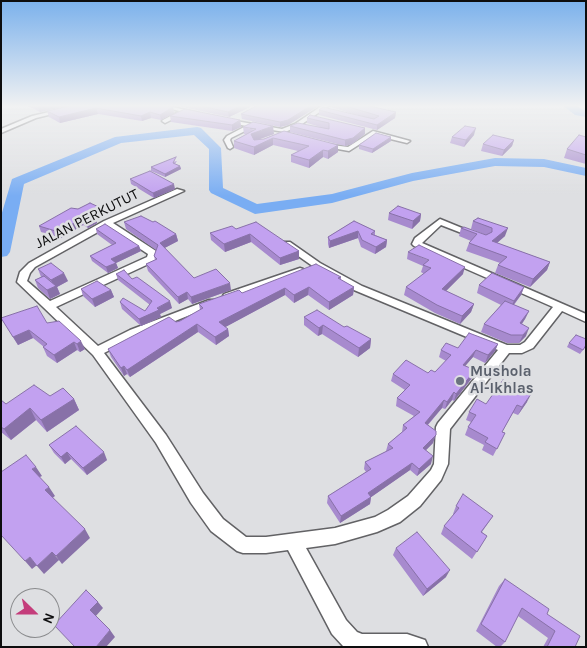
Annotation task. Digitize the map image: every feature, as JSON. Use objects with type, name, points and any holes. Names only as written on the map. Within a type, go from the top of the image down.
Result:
[{"type":"street","points":[[230,147],[227,140],[232,135]]},
{"type":"street","points":[[274,138],[277,135]]},
{"type":"street","points":[[312,143],[348,149],[370,135]]},
{"type":"street","points":[[383,135],[407,141]]},
{"type":"street","name":"JALAN PERKUTUT","points":[[49,306],[22,282],[25,272],[46,256],[107,223],[180,191]]},
{"type":"street","points":[[484,238],[440,222],[418,240],[417,244],[586,318]]},
{"type":"street","points":[[107,223],[153,253],[152,259],[49,306],[97,352],[161,439],[197,498],[217,526],[243,545],[293,542],[334,536],[377,524],[394,516],[414,501],[436,475],[441,464],[442,433],[447,422],[506,349]]},
{"type":"street","points":[[280,239],[317,265],[358,288],[506,349],[522,348],[529,344],[560,306]]},
{"type":"street","points":[[97,352],[190,310],[317,265]]},
{"type":"street","points":[[293,542],[339,627],[350,638],[362,644],[418,647]]},
{"type":"building","points":[[245,135],[252,135],[254,140],[273,135],[300,135],[338,145],[328,151],[323,150],[309,160],[291,155],[309,146],[273,138],[254,147],[234,141]]},
{"type":"building","points":[[326,135],[356,135],[345,140]]},
{"type":"building","points":[[373,135],[391,137],[373,149],[359,145]]},
{"type":"building","points":[[454,135],[470,135],[466,140],[452,137]]},
{"type":"building","points":[[493,135],[514,140],[504,150],[483,144]]},
{"type":"building","points":[[579,135],[586,137],[586,155],[567,149]]},
{"type":"building","points":[[176,157],[173,163],[180,166],[165,174],[151,167]]},
{"type":"building","points":[[150,171],[174,184],[153,193],[130,179]]},
{"type":"building","points":[[90,203],[101,208],[88,214],[96,217],[86,222],[81,219],[59,232],[39,226],[71,208],[78,209]]},
{"type":"building","points":[[398,206],[421,214],[413,221],[389,213]]},
{"type":"building","points":[[141,216],[153,222],[155,221],[176,234],[160,243],[194,278],[216,269],[230,283],[191,297],[187,292],[178,297],[146,264],[157,259],[154,256],[158,245],[124,222]]},
{"type":"building","points":[[478,218],[508,228],[492,241],[550,262],[533,279],[498,265],[507,257],[469,243],[477,234],[461,228],[464,227],[486,235],[492,232],[492,228],[473,221]]},
{"type":"building","points":[[354,221],[375,231],[371,234],[387,240],[376,247],[362,240],[358,231],[330,241],[328,237]]},
{"type":"building","points":[[256,222],[299,251],[280,258],[250,234],[224,244],[210,233],[232,226],[236,229]]},
{"type":"building","points":[[105,224],[139,246],[111,259],[116,263],[106,267],[90,256],[116,243],[96,229]]},
{"type":"building","points":[[419,245],[465,267],[442,289],[474,304],[462,316],[437,305],[406,287],[431,268],[423,265],[429,260],[408,252]]},
{"type":"building","points":[[51,263],[64,273],[51,280],[38,269]]},
{"type":"building","points":[[316,264],[341,277],[338,278],[354,287],[329,302],[309,287],[294,295],[285,288],[219,322],[228,329],[215,337],[197,324],[127,370],[124,366],[121,368],[108,349],[169,317],[176,322],[180,321],[203,308],[199,304],[239,290],[242,293]]},
{"type":"building","points":[[124,270],[132,279],[137,277],[170,301],[157,308],[159,310],[139,319],[120,302],[123,298],[145,311],[152,301],[116,274]]},
{"type":"building","points":[[492,273],[524,287],[514,301],[479,285]]},
{"type":"building","points":[[44,276],[56,286],[47,290],[35,280]]},
{"type":"building","points":[[97,281],[111,290],[92,299],[81,289]]},
{"type":"building","points":[[505,301],[529,311],[520,323],[529,328],[523,335],[511,335],[484,324]]},
{"type":"building","points":[[37,306],[47,323],[59,321],[81,341],[77,344],[74,342],[54,355],[43,347],[47,344],[29,330],[13,337],[1,318]]},
{"type":"building","points":[[317,310],[344,327],[347,326],[371,339],[359,348],[323,325],[319,328],[304,317]]},
{"type":"building","points":[[469,333],[498,344],[488,355],[476,350],[463,365],[475,370],[456,394],[454,392],[447,402],[444,400],[425,423],[436,431],[436,435],[423,448],[433,456],[419,469],[412,463],[368,493],[371,497],[341,516],[328,496],[371,469],[365,462],[393,448],[388,444],[407,428],[403,425],[420,412],[397,398],[410,385],[393,374],[406,360],[428,373],[431,370],[435,372],[451,355],[441,350],[446,343],[458,348]]},
{"type":"building","points":[[576,335],[586,339],[586,345],[583,350],[569,343]]},
{"type":"building","points":[[503,380],[531,394],[522,407],[517,405],[502,432],[505,433],[497,449],[485,442],[488,438],[468,427],[476,415],[469,412],[477,399],[486,404]]},
{"type":"building","points":[[34,385],[50,396],[63,388],[74,399],[41,420],[30,408],[4,429],[1,427],[1,400],[6,404]]},
{"type":"building","points":[[76,426],[104,452],[83,468],[67,452],[61,457],[49,445]]},
{"type":"building","points":[[26,455],[36,467],[32,469],[49,487],[45,490],[85,529],[56,556],[52,552],[37,566],[30,557],[25,561],[1,535],[1,472]]},
{"type":"building","points":[[463,494],[493,516],[481,532],[487,536],[477,552],[444,526],[459,508],[456,506]]},
{"type":"building","points":[[417,532],[450,570],[427,589],[396,548]]},
{"type":"building","points":[[505,579],[549,609],[547,614],[580,636],[575,647],[547,647],[555,631],[522,608],[505,642],[481,624]]},
{"type":"building","points":[[86,590],[98,602],[90,610],[110,630],[96,647],[75,647],[60,631],[60,618]]},
{"type":"waterway","points":[[1,252],[17,182],[119,140],[160,135]]},
{"type":"waterway","points":[[201,135],[215,148],[216,190],[255,209],[332,198],[412,177],[495,162],[544,163],[586,172]]},
{"type":"place","name":"Mushola Al-Ikhlas","points":[[460,381]]}]
